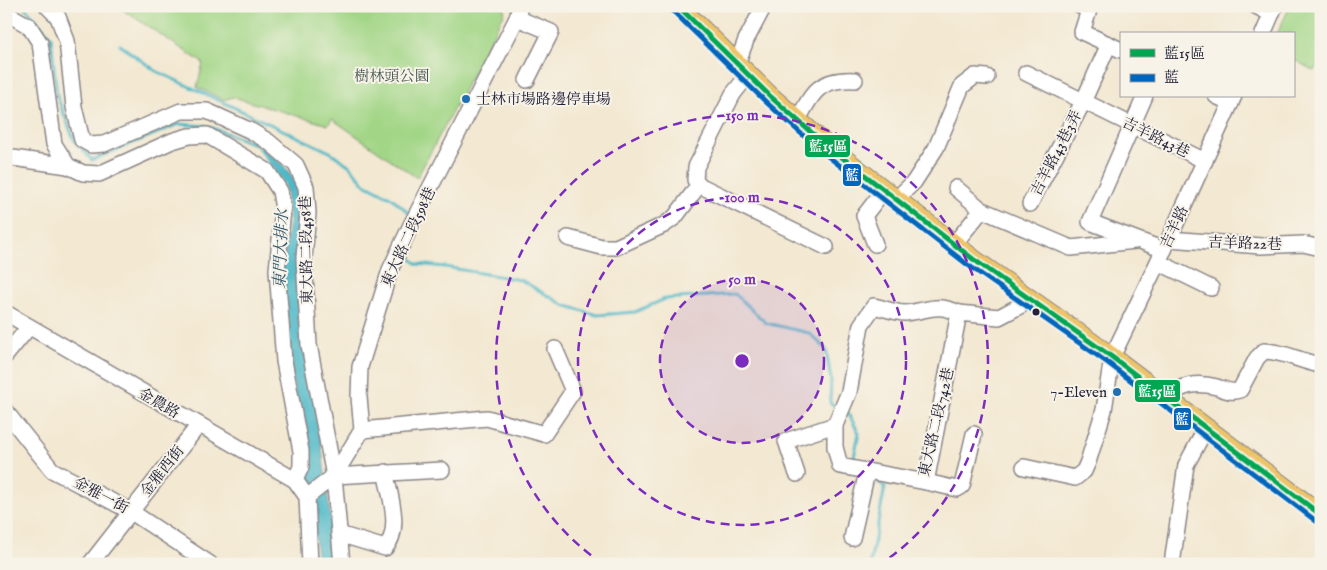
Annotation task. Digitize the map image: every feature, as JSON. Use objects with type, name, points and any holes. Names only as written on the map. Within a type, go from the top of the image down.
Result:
[{"type":"main road","points":[[678,6],[798,120],[890,194],[954,244],[1112,358],[1321,515]]},
{"type":"street","name":"東大路二段458巷","points":[[47,6],[58,17],[67,41],[74,107],[82,140],[91,145],[104,144],[181,111],[207,111],[251,131],[269,142],[296,165],[306,187],[308,213],[304,258],[309,345],[334,476]]},
{"type":"street","points":[[764,6],[746,40],[743,69],[733,94],[696,168],[694,180],[698,185],[826,247]]},
{"type":"street","points":[[1080,6],[1089,10],[1082,32],[1115,47]]},
{"type":"street","points":[[1256,6],[1273,10],[1263,32]]},
{"type":"street","points":[[519,12],[551,32],[527,80]]},
{"type":"street","name":"東大路二段598巷","points":[[362,430],[359,397],[360,367],[390,270],[519,12]]},
{"type":"street","points":[[6,13],[29,26],[40,43],[54,144],[68,166]]},
{"type":"street","name":"吉羊路43巷3弄","points":[[1030,204],[1082,102],[1115,47]]},
{"type":"street","name":"吉羊路43巷","points":[[1026,73],[1205,161]]},
{"type":"street","points":[[875,244],[864,216],[890,194],[914,182],[936,148],[962,86],[975,76],[987,77]]},
{"type":"street","points":[[798,120],[810,96],[820,87],[838,81],[855,80]]},
{"type":"street","points":[[1144,98],[1090,222],[1164,250],[1211,288]]},
{"type":"street","name":"吉羊路","points":[[1024,467],[1075,478],[1084,471],[1104,410],[1112,358],[1233,100]]},
{"type":"street","points":[[6,157],[68,166],[83,173],[99,174],[172,141],[189,136],[207,135],[267,171],[280,190],[283,209],[277,270],[284,361],[301,451],[301,467],[295,480]]},
{"type":"street","points":[[568,238],[602,247],[616,247],[664,225],[675,217],[698,185]]},
{"type":"street","points":[[956,188],[982,210],[1070,248],[1139,240]]},
{"type":"street","points":[[954,244],[982,210]]},
{"type":"street","name":"吉羊路22巷","points":[[1164,250],[1319,243]]},
{"type":"street","points":[[797,474],[786,441],[835,425],[849,392],[860,325],[874,306],[904,313],[925,308],[947,307],[959,313],[999,317],[1031,300]]},
{"type":"street","name":"金農路","points":[[6,313],[198,426],[295,480],[307,497]]},
{"type":"street","name":"東大路二段742巷","points":[[835,425],[835,447],[840,466],[926,482],[959,313]]},
{"type":"street","points":[[6,355],[29,327]]},
{"type":"street","points":[[310,564],[307,497],[334,476],[362,430],[487,418],[544,434],[572,391],[554,349]]},
{"type":"street","points":[[1166,398],[1176,389],[1194,384],[1232,392],[1240,390],[1257,358],[1264,351],[1274,351],[1306,363],[1321,365]]},
{"type":"street","name":"金雅一街","points":[[6,412],[52,470],[130,510],[210,564]]},
{"type":"street","name":"金雅西街","points":[[90,564],[130,510],[198,426]]},
{"type":"street","points":[[1172,564],[1186,465],[1206,428]]},
{"type":"street","points":[[926,482],[957,489],[962,486],[974,434]]},
{"type":"street","points":[[334,476],[442,470]]},
{"type":"street","points":[[339,534],[385,548],[391,542],[394,529],[391,499],[385,472]]},
{"type":"street","points":[[852,538],[867,472]]},
{"type":"street","points":[[334,476],[342,564]]},
{"type":"green space","name":"樹林頭公園","points":[[117,6],[505,6],[504,14],[417,178],[332,119],[328,125],[233,97],[224,100],[197,87],[203,63]]},
{"type":"green space","points":[[1290,6],[1321,6],[1321,59],[1314,71],[1294,60],[1294,32],[1278,32]]},
{"type":"water","points":[[257,145],[287,170],[295,184],[301,205],[321,440],[336,564],[318,564],[304,442],[286,345],[283,269],[289,219],[285,183]]},
{"type":"waterway","name":"東門大排水","points":[[24,6],[51,37],[57,96],[74,140],[92,160],[179,124],[207,126],[257,145],[287,186]]},
{"type":"waterway","points":[[120,45],[156,71],[330,152],[350,166],[365,184],[392,198],[410,214]]},
{"type":"waterway","points":[[406,254],[417,264],[521,280],[564,305],[597,315],[635,312],[665,299],[735,294],[766,323],[809,333],[826,349],[831,380],[830,403],[834,405]]},
{"type":"waterway","points":[[847,411],[859,433],[854,457],[859,463]]},
{"type":"waterway","points":[[870,564],[885,487],[879,482]]},
{"type":"transit line","name":"藍15區","points":[[678,6],[771,97],[821,141],[973,259],[1112,357],[1321,515]]},
{"type":"transit line","name":"藍","points":[[673,11],[766,102],[816,147],[968,265],[1108,363],[1316,521]]},
{"type":"place","name":"士林市場路邊停車場","points":[[466,99]]},
{"type":"place","name":"7-Eleven","points":[[1117,392]]}]
